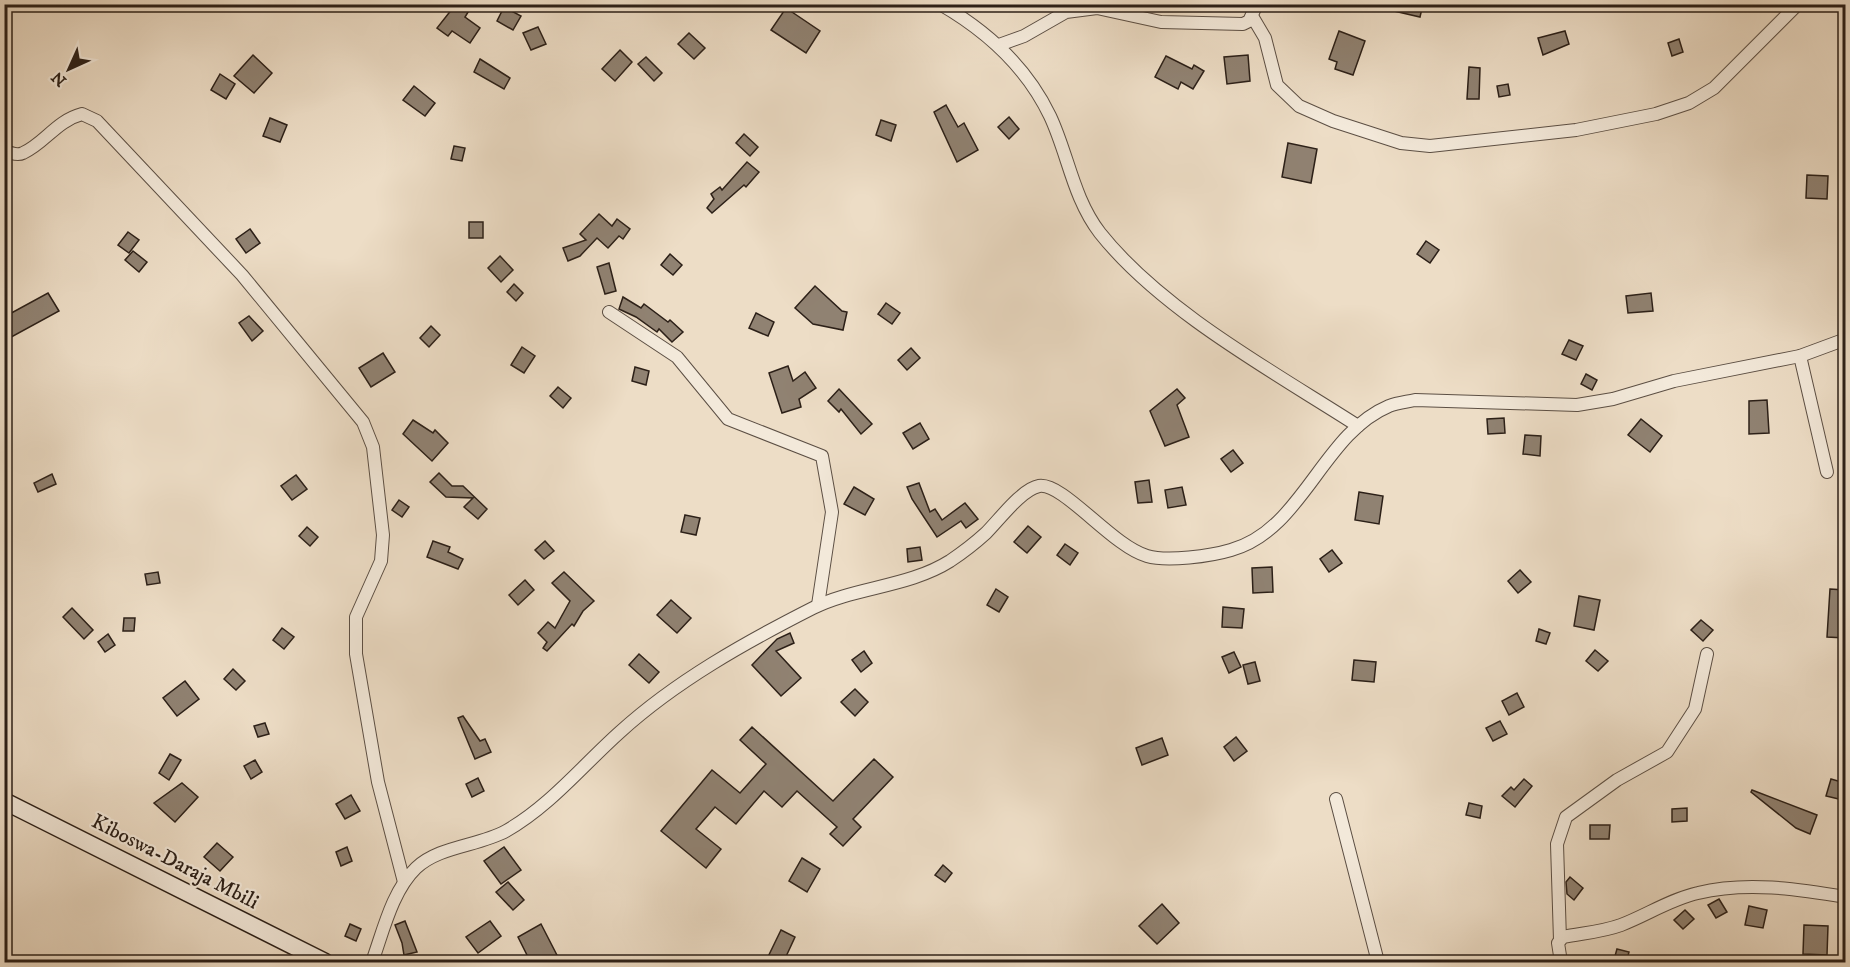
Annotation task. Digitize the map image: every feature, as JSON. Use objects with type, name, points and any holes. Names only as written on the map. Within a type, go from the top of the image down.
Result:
[{"type":"main road","name":"Kiboswa-Daraja Mbili","points":[[4,801],[325,963]]},
{"type":"street","points":[[940,4],[964,18],[1012,57],[1050,115],[1075,189],[1099,231],[1124,260],[1163,295],[1216,333],[1358,426]]},
{"type":"street","points":[[999,45],[1024,36],[1066,12],[1097,8],[1161,22],[1243,24],[1255,10],[1277,85],[1299,106],[1333,121],[1401,143],[1430,146],[1576,130],[1656,114],[1689,103],[1714,88],[1798,4]]},
{"type":"street","points":[[4,150],[11,154],[22,154],[69,117],[82,114],[97,121],[242,274],[363,422],[373,447],[383,535],[381,561],[356,617],[356,654],[378,782],[404,882]]},
{"type":"street","points":[[609,312],[676,357],[728,418],[822,456],[832,512],[818,605]]},
{"type":"street","points":[[372,963],[404,882],[416,867],[429,858],[506,831],[553,797],[622,730],[669,694],[733,651],[818,605],[907,580],[947,563],[983,536],[1027,491],[1037,486],[1050,486],[1066,495],[1118,541],[1147,556],[1187,557],[1233,550],[1270,530],[1358,426],[1388,406],[1415,400],[1576,405],[1613,399],[1674,381],[1800,356],[1845,339]]},
{"type":"street","points":[[1800,356],[1827,472]]},
{"type":"street","points":[[1561,963],[1557,844],[1566,817],[1617,780],[1667,752],[1695,709],[1707,654]]},
{"type":"street","points":[[1336,799],[1378,963]]},
{"type":"street","points":[[1560,940],[1621,925],[1699,893],[1746,888],[1793,888],[1845,897]]},
{"type":"building","points":[[456,4],[473,4],[465,17],[480,28],[470,43],[452,31],[448,36],[437,28]]},
{"type":"building","points":[[1386,4],[1423,4],[1420,17],[1385,9]]},
{"type":"building","points":[[504,7],[521,16],[513,30],[497,21]]},
{"type":"building","points":[[786,8],[820,31],[806,53],[771,30]]},
{"type":"building","points":[[538,27],[546,44],[531,50],[523,33]]},
{"type":"building","points":[[1339,31],[1365,41],[1353,75],[1335,69],[1337,62],[1329,59]]},
{"type":"building","points":[[1565,31],[1569,44],[1543,55],[1538,38]]},
{"type":"building","points":[[689,33],[705,48],[694,59],[678,44]]},
{"type":"building","points":[[1679,39],[1683,52],[1672,56],[1668,43]]},
{"type":"building","points":[[620,50],[632,62],[615,81],[602,69]]},
{"type":"building","points":[[253,55],[272,73],[254,93],[234,76]]},
{"type":"building","points":[[1248,55],[1250,81],[1227,84],[1224,57]]},
{"type":"building","points":[[1166,56],[1192,69],[1194,65],[1204,71],[1193,89],[1181,82],[1178,89],[1155,77]]},
{"type":"building","points":[[646,57],[662,73],[654,81],[638,64]]},
{"type":"building","points":[[480,59],[510,78],[504,89],[474,72]]},
{"type":"building","points":[[1469,67],[1480,68],[1479,99],[1467,99]]},
{"type":"building","points":[[220,74],[235,84],[226,99],[211,90]]},
{"type":"building","points":[[1508,84],[1510,95],[1499,97],[1497,86]]},
{"type":"building","points":[[414,86],[435,103],[425,116],[403,100]]},
{"type":"building","points":[[946,105],[958,127],[964,123],[978,150],[957,162],[934,112]]},
{"type":"building","points":[[1009,117],[1019,129],[1009,139],[998,127]]},
{"type":"building","points":[[270,118],[287,125],[280,142],[263,136]]},
{"type":"building","points":[[881,120],[896,125],[891,141],[876,135]]},
{"type":"building","points":[[744,134],[758,147],[750,156],[736,143]]},
{"type":"building","points":[[1288,143],[1317,149],[1311,183],[1282,177]]},
{"type":"building","points":[[454,146],[465,148],[462,161],[451,159]]},
{"type":"building","points":[[747,162],[759,172],[746,187],[744,185],[712,213],[707,208],[714,199],[711,194],[720,187],[722,190]]},
{"type":"building","points":[[1807,175],[1828,176],[1827,199],[1806,198]]},
{"type":"building","points":[[599,214],[612,226],[617,219],[630,229],[623,239],[619,236],[608,248],[597,238],[580,256],[568,261],[563,248],[586,240],[580,234]]},
{"type":"building","points":[[469,222],[483,222],[483,238],[469,238]]},
{"type":"building","points":[[250,229],[260,243],[246,253],[236,239]]},
{"type":"building","points":[[128,232],[139,240],[129,253],[118,245]]},
{"type":"building","points":[[1426,241],[1439,250],[1430,263],[1417,254]]},
{"type":"building","points":[[133,251],[147,262],[139,272],[125,260]]},
{"type":"building","points":[[670,254],[682,265],[673,275],[661,265]]},
{"type":"building","points":[[500,256],[513,270],[501,282],[488,268]]},
{"type":"building","points":[[609,263],[616,291],[605,294],[597,267]]},
{"type":"building","points":[[514,284],[523,293],[516,301],[507,292]]},
{"type":"building","points":[[815,286],[842,311],[847,312],[843,330],[813,324],[795,308]]},
{"type":"building","points":[[48,293],[59,311],[4,341],[4,317]]},
{"type":"building","points":[[1651,293],[1653,311],[1628,313],[1626,296]]},
{"type":"building","points":[[623,297],[641,308],[644,304],[668,322],[670,320],[683,332],[672,342],[659,329],[657,332],[636,317],[619,309]]},
{"type":"building","points":[[886,303],[900,313],[892,324],[878,314]]},
{"type":"building","points":[[756,313],[774,322],[768,336],[749,328]]},
{"type":"building","points":[[249,316],[263,331],[252,341],[239,323]]},
{"type":"building","points":[[431,326],[440,335],[429,347],[420,338]]},
{"type":"building","points":[[1569,340],[1583,346],[1576,360],[1562,354]]},
{"type":"building","points":[[522,347],[535,356],[524,373],[511,365]]},
{"type":"building","points":[[911,348],[920,358],[907,370],[898,360]]},
{"type":"building","points":[[383,353],[395,372],[371,387],[359,368]]},
{"type":"building","points":[[788,366],[793,381],[805,372],[816,388],[799,399],[801,407],[782,413],[769,373]]},
{"type":"building","points":[[635,367],[649,371],[646,385],[632,381]]},
{"type":"building","points":[[1586,374],[1597,380],[1592,390],[1581,384]]},
{"type":"building","points":[[558,387],[571,398],[563,408],[550,396]]},
{"type":"building","points":[[839,389],[872,424],[861,434],[841,409],[839,412],[828,401]]},
{"type":"building","points":[[1177,389],[1185,398],[1177,405],[1189,437],[1165,446],[1150,411]]},
{"type":"building","points":[[1767,400],[1769,433],[1749,434],[1749,401]]},
{"type":"building","points":[[1504,418],[1505,433],[1488,434],[1487,419]]},
{"type":"building","points":[[1641,419],[1662,436],[1650,452],[1628,435]]},
{"type":"building","points":[[413,420],[433,433],[435,430],[448,443],[432,461],[403,434]]},
{"type":"building","points":[[920,423],[929,439],[913,449],[903,433]]},
{"type":"building","points":[[1525,435],[1541,436],[1540,456],[1523,454]]},
{"type":"building","points":[[1233,450],[1243,463],[1231,472],[1221,459]]},
{"type":"building","points":[[439,473],[452,486],[463,486],[487,509],[478,519],[464,507],[473,498],[446,497],[430,482]]},
{"type":"building","points":[[52,474],[56,484],[38,492],[34,483]]},
{"type":"building","points":[[296,475],[307,489],[292,500],[281,486]]},
{"type":"building","points":[[1149,480],[1152,502],[1138,503],[1135,482]]},
{"type":"building","points":[[919,483],[930,512],[935,509],[942,520],[965,503],[978,519],[966,528],[961,521],[937,537],[912,499],[907,487]]},
{"type":"building","points":[[854,487],[874,499],[865,515],[844,504]]},
{"type":"building","points":[[1182,487],[1186,505],[1168,508],[1165,490]]},
{"type":"building","points":[[1359,492],[1383,496],[1379,524],[1355,520]]},
{"type":"building","points":[[399,500],[409,507],[402,517],[392,510]]},
{"type":"building","points":[[685,515],[700,518],[696,535],[681,532]]},
{"type":"building","points":[[1028,526],[1041,537],[1027,553],[1014,542]]},
{"type":"building","points":[[307,527],[318,537],[310,546],[299,536]]},
{"type":"building","points":[[433,541],[450,547],[448,552],[463,559],[458,569],[427,557]]},
{"type":"building","points":[[545,541],[554,551],[544,559],[535,550]]},
{"type":"building","points":[[1065,544],[1078,553],[1070,565],[1057,555]]},
{"type":"building","points":[[920,547],[922,560],[908,562],[907,549]]},
{"type":"building","points":[[1332,550],[1342,563],[1329,572],[1320,559]]},
{"type":"building","points":[[1272,567],[1273,592],[1253,593],[1252,568]]},
{"type":"building","points":[[1520,570],[1531,582],[1518,593],[1508,581]]},
{"type":"building","points":[[158,572],[160,583],[147,585],[145,574]]},
{"type":"building","points":[[564,572],[594,601],[583,611],[574,626],[572,624],[547,651],[543,648],[547,642],[538,633],[548,622],[555,628],[570,601],[552,583]]},
{"type":"building","points":[[525,580],[534,590],[518,605],[509,595]]},
{"type":"building","points":[[996,589],[1008,597],[999,612],[987,605]]},
{"type":"building","points":[[1830,589],[1845,590],[1845,638],[1827,637]]},
{"type":"building","points":[[1579,596],[1600,600],[1594,630],[1574,626]]},
{"type":"building","points":[[671,600],[691,618],[677,633],[657,615]]},
{"type":"building","points":[[1223,607],[1244,609],[1242,628],[1222,627]]},
{"type":"building","points":[[72,608],[93,630],[84,639],[63,617]]},
{"type":"building","points":[[124,618],[135,618],[134,631],[123,631]]},
{"type":"building","points":[[1701,620],[1713,630],[1703,641],[1691,630]]},
{"type":"building","points":[[282,628],[294,637],[284,649],[273,640]]},
{"type":"building","points":[[1539,629],[1550,633],[1546,644],[1536,641]]},
{"type":"building","points":[[790,633],[794,643],[776,651],[801,678],[781,696],[752,665],[777,639]]},
{"type":"building","points":[[108,634],[115,645],[105,652],[98,642]]},
{"type":"building","points":[[1595,650],[1608,661],[1598,671],[1586,661]]},
{"type":"building","points":[[864,651],[872,663],[861,672],[852,660]]},
{"type":"building","points":[[1234,652],[1241,667],[1229,673],[1222,657]]},
{"type":"building","points":[[639,654],[659,672],[649,683],[629,665]]},
{"type":"building","points":[[1354,660],[1376,662],[1374,682],[1352,680]]},
{"type":"building","points":[[1255,662],[1260,681],[1248,684],[1243,665]]},
{"type":"building","points":[[233,669],[245,681],[236,690],[224,679]]},
{"type":"building","points":[[185,681],[199,699],[177,716],[163,698]]},
{"type":"building","points":[[855,689],[868,702],[855,716],[841,702]]},
{"type":"building","points":[[1517,693],[1524,707],[1509,715],[1502,701]]},
{"type":"building","points":[[463,716],[480,741],[485,739],[491,752],[475,759],[458,718]]},
{"type":"building","points":[[1500,721],[1507,734],[1493,741],[1486,728]]},
{"type":"building","points":[[265,723],[269,734],[258,737],[254,726]]},
{"type":"building","points":[[752,727],[833,801],[874,759],[893,777],[853,819],[861,827],[843,846],[830,834],[837,827],[797,791],[782,807],[764,791],[736,824],[715,807],[696,829],[721,849],[706,868],[661,831],[712,770],[740,793],[766,764],[740,740]]},
{"type":"building","points":[[1236,737],[1247,751],[1234,761],[1224,747]]},
{"type":"building","points":[[1162,738],[1168,755],[1142,765],[1136,748]]},
{"type":"building","points":[[170,754],[181,760],[169,780],[159,773]]},
{"type":"building","points":[[255,760],[262,772],[251,779],[244,766]]},
{"type":"building","points":[[478,778],[484,791],[472,797],[466,784]]},
{"type":"building","points":[[1524,779],[1532,786],[1515,807],[1502,796],[1511,787],[1514,790]]},
{"type":"building","points":[[1831,779],[1845,783],[1843,800],[1826,796]]},
{"type":"building","points":[[182,783],[198,797],[175,822],[154,803]]},
{"type":"building","points":[[1752,790],[1817,815],[1810,834],[1796,828],[1751,792]]},
{"type":"building","points":[[351,795],[360,811],[345,819],[336,804]]},
{"type":"building","points":[[1469,803],[1482,806],[1480,818],[1466,815]]},
{"type":"building","points":[[1687,808],[1687,821],[1672,822],[1672,809]]},
{"type":"building","points":[[1590,825],[1610,825],[1609,839],[1590,839]]},
{"type":"building","points":[[217,843],[233,857],[220,871],[204,857]]},
{"type":"building","points":[[347,847],[352,861],[341,866],[336,852]]},
{"type":"building","points":[[504,847],[521,870],[501,884],[484,861]]},
{"type":"building","points":[[802,858],[820,869],[807,892],[789,881]]},
{"type":"building","points":[[943,865],[952,873],[945,882],[935,875]]},
{"type":"building","points":[[1570,877],[1583,888],[1574,900],[1567,894],[1566,882]]},
{"type":"building","points":[[508,882],[524,900],[513,910],[496,892]]},
{"type":"building","points":[[1719,899],[1727,912],[1716,918],[1708,905]]},
{"type":"building","points":[[1162,904],[1179,923],[1157,944],[1139,926]]},
{"type":"building","points":[[1749,906],[1767,910],[1763,928],[1745,925]]},
{"type":"building","points":[[1685,910],[1694,919],[1683,929],[1674,920]]},
{"type":"building","points":[[405,921],[417,952],[404,955],[395,925]]},
{"type":"building","points":[[490,921],[501,936],[478,953],[466,937]]},
{"type":"building","points":[[350,924],[361,929],[356,941],[345,936]]},
{"type":"building","points":[[541,924],[561,963],[531,963],[518,937]]},
{"type":"building","points":[[1804,925],[1828,926],[1827,955],[1803,954]]},
{"type":"building","points":[[781,930],[795,937],[783,963],[765,963]]},
{"type":"building","points":[[1617,949],[1629,952],[1626,963],[1613,963]]}]
